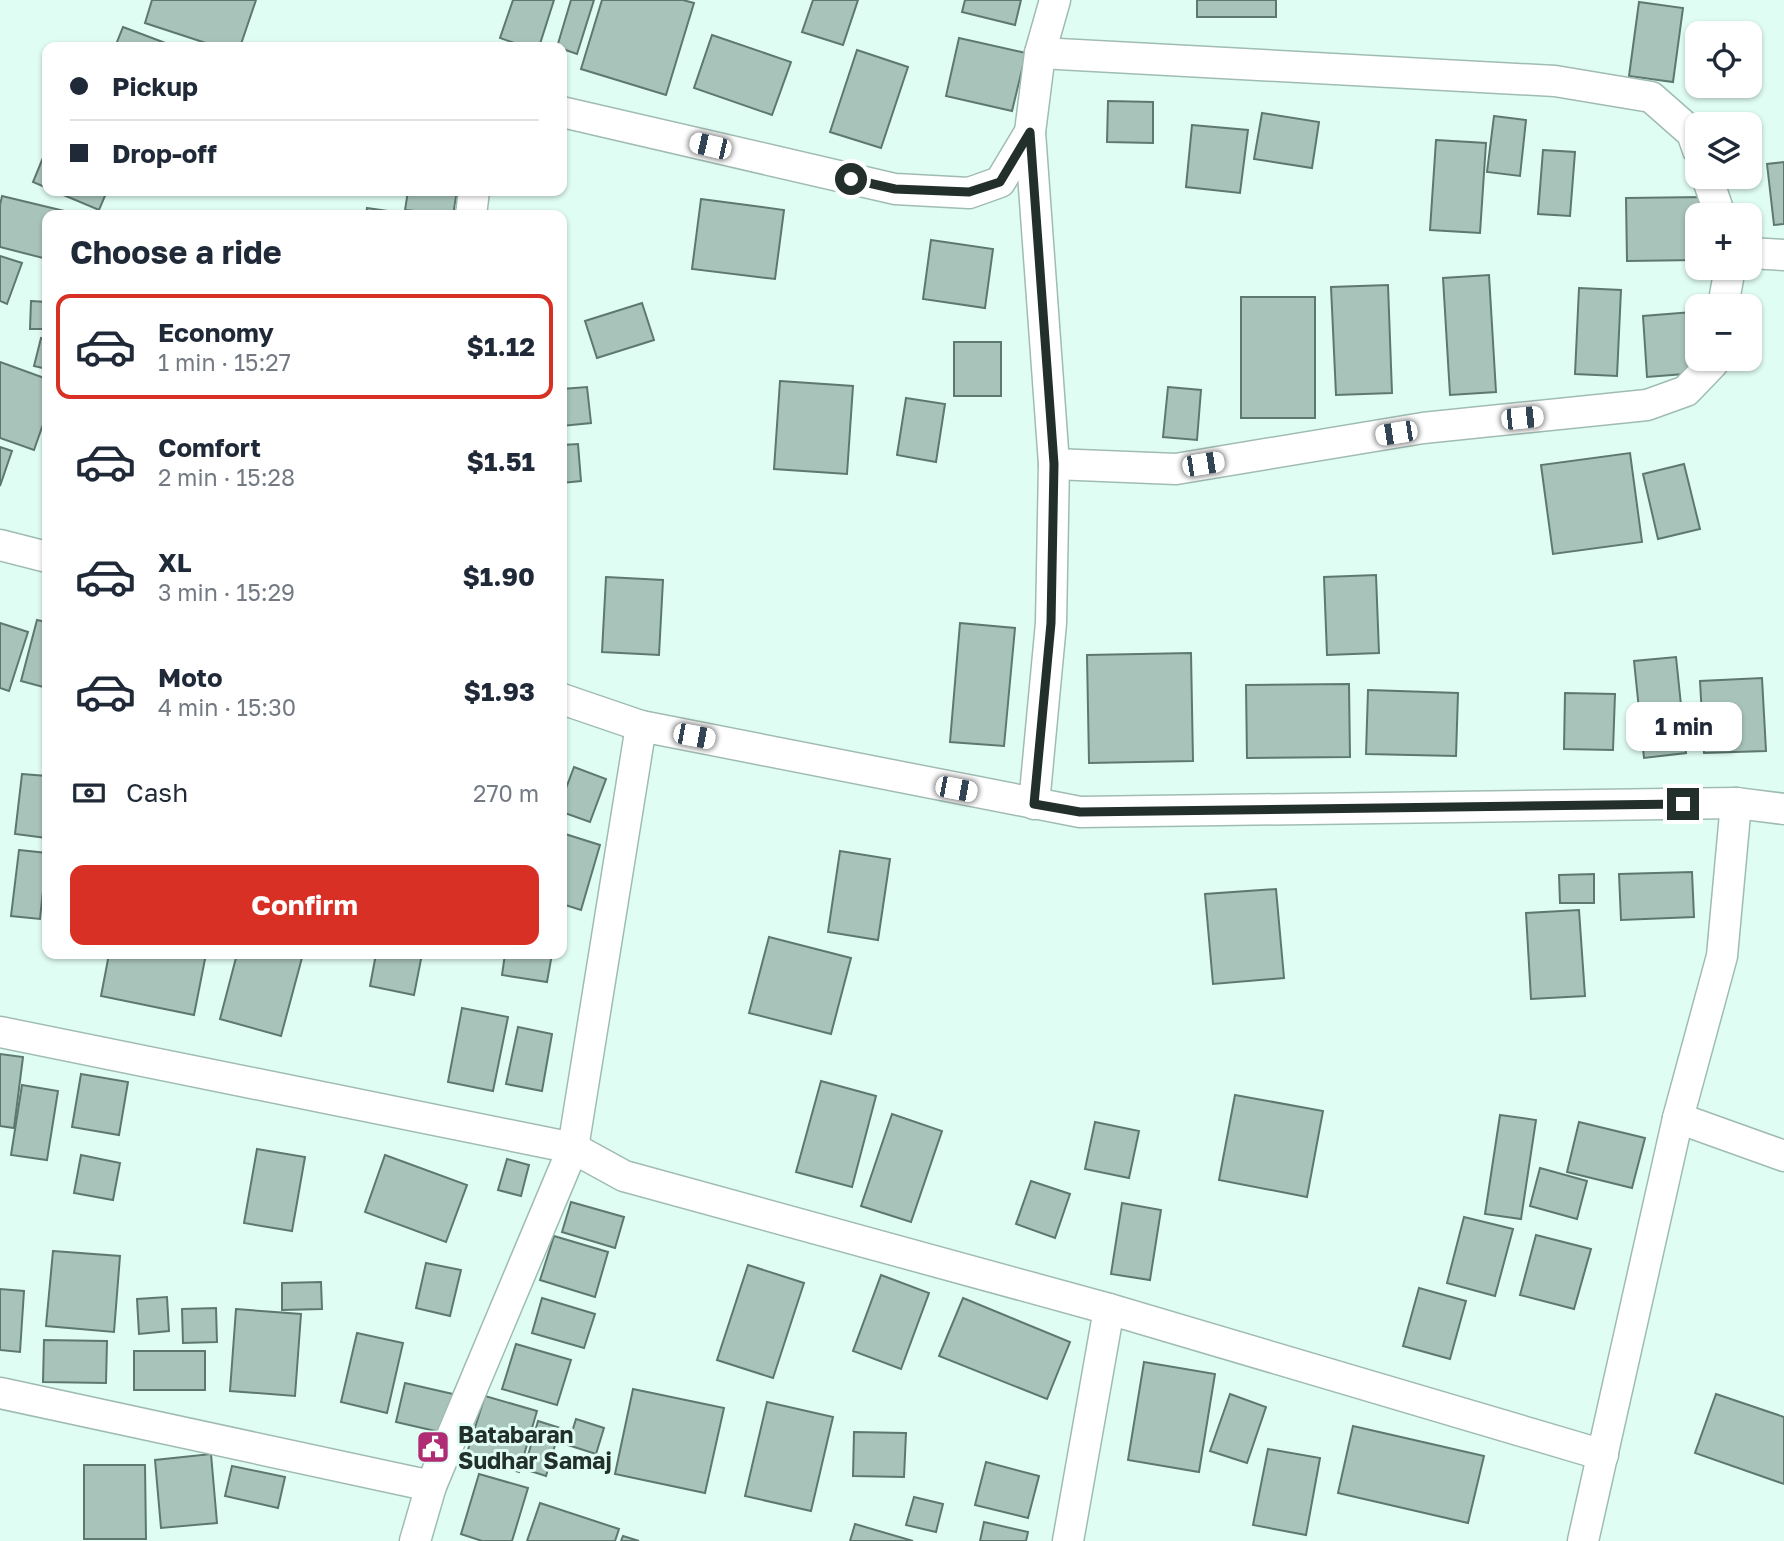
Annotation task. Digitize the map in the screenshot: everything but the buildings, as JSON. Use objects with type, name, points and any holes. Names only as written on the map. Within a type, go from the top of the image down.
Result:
[{"type":"street","points":[[1034,804],[1051,623],[1054,464],[1030,132],[1040,53],[1055,0]]},
{"type":"street","points":[[1040,53],[1555,81],[1651,97],[1685,127]]},
{"type":"street","points":[[567,113],[895,189],[969,192],[1000,182],[1030,132]]},
{"type":"street","points":[[1762,254],[1784,255]]},
{"type":"street","points":[[1054,464],[1176,469],[1423,428],[1647,405],[1686,391],[1705,371]]},
{"type":"street","points":[[0,545],[42,555]]},
{"type":"street","points":[[567,701],[641,726],[1080,812],[1736,803],[1784,809]]},
{"type":"street","points":[[415,1541],[431,1486],[573,1148],[641,726]]},
{"type":"street","points":[[1583,1541],[1678,1118],[1722,956],[1736,803]]},
{"type":"street","points":[[0,1032],[573,1148],[624,1176],[1109,1309],[1603,1455]]},
{"type":"street","points":[[1678,1118],[1784,1156]]},
{"type":"street","points":[[1068,1541],[1109,1309]]},
{"type":"street","points":[[0,1393],[431,1486]]},
{"type":"place","name":"Batabaran Sudhar Samaj","points":[[433,1447]]},
{"type":"route","points":[[851,179],[895,189],[969,192],[1000,182],[1030,132],[1054,464],[1051,623],[1034,804],[1080,812],[1683,804]]}]
